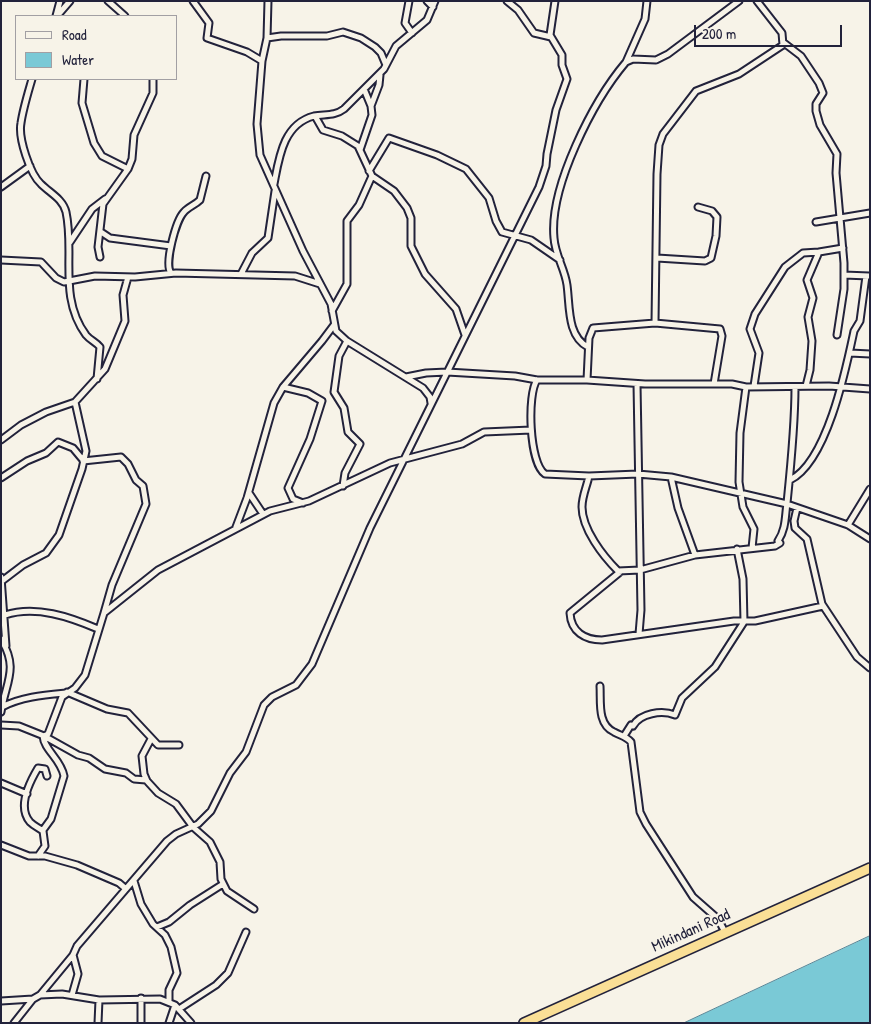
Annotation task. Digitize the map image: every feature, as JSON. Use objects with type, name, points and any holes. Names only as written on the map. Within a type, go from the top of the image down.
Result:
[{"type":"highway","name":"Mikindani Road","points":[[524,1023],[870,868]]},
{"type":"street","points":[[57,15],[60,1]]},
{"type":"street","points":[[58,15],[70,1]]},
{"type":"street","points":[[108,1],[125,15]]},
{"type":"street","points":[[193,1],[209,23],[207,38],[247,52],[262,61]]},
{"type":"street","points":[[268,1],[267,38],[262,61],[257,140],[260,156],[307,260],[322,285],[332,312],[334,325],[347,341],[423,388],[430,397],[431,403]]},
{"type":"street","points":[[409,1],[404,22],[412,33]]},
{"type":"street","points":[[241,274],[252,253],[268,238],[274,187],[284,142],[289,134],[306,119],[315,116],[338,114],[380,74],[396,46],[427,20],[434,4],[427,1]]},
{"type":"street","points":[[508,1],[518,10],[534,33],[551,37]]},
{"type":"street","points":[[14,1023],[73,955],[77,946],[172,837],[193,828],[215,806],[230,773],[246,752],[264,705],[272,697],[296,686],[312,664],[370,528],[546,170],[556,110],[567,83],[562,55],[551,37],[555,1]]},
{"type":"street","points":[[588,347],[578,340],[573,329],[566,272],[555,244],[554,228],[568,162],[597,105],[626,62],[645,19],[647,1]]},
{"type":"street","points":[[626,62],[633,59],[656,60],[668,54],[739,1]]},
{"type":"street","points":[[757,1],[782,33],[784,43],[800,56],[822,89],[822,96],[816,105],[816,110],[820,125],[837,154],[836,174],[841,217],[844,276],[838,335]]},
{"type":"street","points":[[267,38],[281,36],[327,36],[343,32],[356,36],[375,47],[382,53],[386,65]]},
{"type":"street","points":[[655,323],[657,174],[659,145],[663,134],[696,91],[743,72],[784,43]]},
{"type":"street","points":[[371,106],[379,85],[380,74]]},
{"type":"street","points":[[32,80],[20,126],[30,166],[36,180],[63,204],[70,242],[68,280],[73,308],[86,336],[100,347],[97,379]]},
{"type":"street","points":[[84,80],[82,103],[94,143],[102,156],[128,169]]},
{"type":"street","points":[[100,257],[98,247],[103,206],[128,169],[134,152],[134,135],[153,93],[153,80]]},
{"type":"street","points":[[360,150],[372,115],[371,106],[364,89]]},
{"type":"street","points":[[315,116],[323,130],[344,138],[360,150],[370,174],[394,191],[407,208],[411,218],[411,246],[429,280],[456,309],[465,336]]},
{"type":"street","points":[[332,312],[347,284],[346,221],[359,206],[370,174],[386,140],[389,138],[437,155],[469,173],[490,198],[499,228],[506,234],[534,242],[561,260]]},
{"type":"street","points":[[1,187],[30,166]]},
{"type":"street","points":[[171,273],[168,265],[171,246],[181,215],[202,198],[206,176]]},
{"type":"street","points":[[70,242],[92,209],[106,199]]},
{"type":"street","points":[[657,258],[700,261],[711,258],[716,236],[717,217],[712,211],[698,208]]},
{"type":"street","points":[[816,222],[870,213]]},
{"type":"street","points":[[101,232],[110,238],[171,246]]},
{"type":"street","points":[[754,386],[759,353],[750,329],[756,314],[785,266],[802,253],[819,252],[829,248],[843,248]]},
{"type":"street","points":[[806,386],[810,370],[812,341],[808,317],[813,300],[807,280],[819,252]]},
{"type":"street","points":[[1,260],[41,262],[59,280],[171,273],[241,274],[296,276],[322,285]]},
{"type":"street","points":[[790,480],[805,469],[822,438],[839,399],[855,330],[860,321],[868,276],[844,276]]},
{"type":"street","points":[[1,440],[21,425],[46,412],[75,402],[97,379],[110,361],[124,325],[124,295],[128,277]]},
{"type":"street","points":[[587,380],[590,332],[595,327],[655,323],[720,329],[722,336],[714,384]]},
{"type":"street","points":[[236,528],[249,493],[268,420],[283,387],[327,336],[334,325]]},
{"type":"street","points":[[342,486],[345,473],[360,444],[350,435],[344,408],[334,392],[339,356],[347,341]]},
{"type":"street","points":[[850,353],[870,354]]},
{"type":"street","points":[[406,378],[426,373],[447,372],[515,376],[537,380],[870,389]]},
{"type":"street","points":[[537,380],[532,392],[531,430],[537,463],[542,472],[560,476],[638,474],[671,477],[787,504],[848,525],[870,539]]},
{"type":"street","points":[[637,384],[640,570],[639,634]]},
{"type":"street","points":[[283,387],[303,391],[322,401],[310,439],[288,488],[293,499],[303,503]]},
{"type":"street","points":[[746,387],[740,433],[739,482],[745,512],[754,529],[755,537],[752,548]]},
{"type":"street","points":[[795,387],[790,480],[784,532],[778,540],[780,543],[775,546],[695,555],[640,570],[620,572],[577,605],[570,616],[578,634],[594,640],[652,634],[734,621],[744,622],[823,606]]},
{"type":"street","points":[[7,648],[2,579],[22,565],[42,556],[53,546],[59,535],[84,461],[86,447],[75,402]]},
{"type":"street","points":[[104,614],[158,570],[263,514],[303,503],[379,467],[406,457],[462,444],[484,432],[531,430]]},
{"type":"street","points":[[1,478],[27,461],[46,453],[58,442],[73,448],[84,461]]},
{"type":"street","points":[[2,710],[17,700],[67,692],[75,688],[85,675],[112,585],[145,510],[146,495],[143,486],[136,480],[128,464],[121,457],[84,461]]},
{"type":"street","points":[[590,476],[582,507],[586,522],[606,557],[620,572]]},
{"type":"street","points":[[671,477],[678,508],[695,555]]},
{"type":"street","points":[[848,525],[870,489]]},
{"type":"street","points":[[249,493],[263,514]]},
{"type":"street","points":[[797,508],[794,521],[795,528],[807,539],[823,606],[858,657],[870,668]]},
{"type":"street","points":[[624,736],[630,725],[633,726],[635,722],[647,716],[659,712],[675,715],[682,698],[715,667],[744,622],[743,579],[737,549]]},
{"type":"street","points":[[5,615],[22,611],[53,614],[76,620],[98,629]]},
{"type":"street","points":[[1,639],[11,658],[2,710]]},
{"type":"street","points":[[600,686],[603,721],[610,730],[624,736],[631,742],[640,812],[646,824],[693,897],[718,919],[725,932]]},
{"type":"street","points":[[43,736],[48,734],[67,692]]},
{"type":"street","points":[[67,692],[110,710],[128,713],[158,745],[179,745]]},
{"type":"street","points":[[1,724],[19,726],[43,736],[78,755],[89,758],[105,770],[126,773],[134,780],[146,780]]},
{"type":"street","points":[[42,830],[51,819],[64,776],[60,764],[51,750],[44,744],[43,736]]},
{"type":"street","points":[[151,739],[142,756],[146,780],[158,793],[176,804],[193,828],[210,842],[220,860],[223,884],[230,895],[254,909]]},
{"type":"street","points":[[38,856],[45,846],[42,830],[31,823],[24,813],[24,804],[38,768],[45,769],[47,776]]},
{"type":"street","points":[[1,783],[27,794]]},
{"type":"street","points":[[1,845],[29,856],[45,856],[77,865],[114,880],[126,889]]},
{"type":"street","points":[[134,881],[141,904],[165,935],[171,947],[177,973],[169,990],[169,1001]]},
{"type":"street","points":[[157,927],[169,922],[190,905],[223,884]]},
{"type":"street","points":[[165,935],[169,922]]},
{"type":"street","points":[[169,1023],[177,1007],[216,985],[228,973],[246,932]]},
{"type":"street","points":[[72,995],[78,974],[73,955]]},
{"type":"street","points":[[40,995],[72,995],[99,1000],[141,998],[169,1001],[191,1023]]},
{"type":"street","points":[[141,998],[141,1023]]},
{"type":"street","points":[[1,1001],[33,999]]},
{"type":"street","points":[[98,1023],[99,1000]]},
{"type":"water","points":[[870,936],[870,1023],[684,1023]]}]
